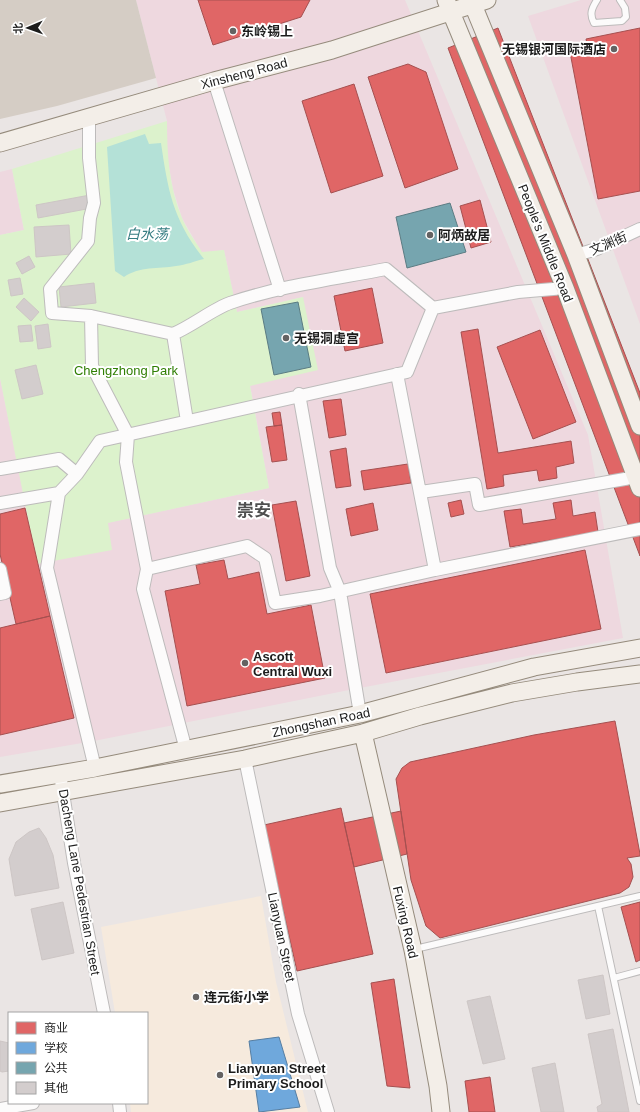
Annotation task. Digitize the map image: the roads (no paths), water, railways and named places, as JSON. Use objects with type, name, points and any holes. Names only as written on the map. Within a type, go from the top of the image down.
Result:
[{"type":"main road","name":"Xinsheng Road","points":[[0,143],[214,81],[332,50],[448,6],[477,2]]},
{"type":"main road","name":"People's Middle Road","points":[[477,2],[576,255],[640,426]]},
{"type":"main road","name":"People's Middle Road","points":[[448,6],[565,288],[638,483]]},
{"type":"main road","name":"Zhongshan Road","points":[[0,784],[95,768],[360,714],[534,667],[640,648]]},
{"type":"main road","name":"Zhongshan Road","points":[[0,803],[245,759],[363,733],[420,716],[512,693],[577,682],[640,674]]},
{"type":"main road","name":"Fuxing Road","points":[[363,733],[413,950],[438,1086],[441,1112]]},
{"type":"street","points":[[214,81],[280,290]]},
{"type":"street","points":[[89,117],[89,158],[94,203],[90,218],[88,241],[50,289],[52,313],[90,316],[174,334],[228,303],[280,290],[386,269],[433,308]]},
{"type":"street","name":"文渊街","points":[[576,255],[597,249],[640,229]]},
{"type":"street","points":[[433,308],[518,292],[565,288]]},
{"type":"street","points":[[95,768],[47,568],[59,493],[77,474],[100,441],[299,394],[407,372],[433,308]]},
{"type":"street","points":[[90,316],[92,366],[128,435],[126,462],[147,569],[143,589],[186,750]]},
{"type":"street","points":[[174,334],[187,420]]},
{"type":"street","points":[[397,374],[421,492],[434,570]]},
{"type":"street","points":[[299,394],[330,568],[340,592],[360,714]]},
{"type":"street","points":[[0,469],[59,459],[77,474]]},
{"type":"street","points":[[421,492],[475,484],[479,505],[638,483]]},
{"type":"street","points":[[0,503],[59,493]]},
{"type":"street","points":[[147,569],[248,546],[265,558],[275,603],[340,592],[434,570],[640,529]]},
{"type":"street","points":[[0,569],[5,593],[0,594]]},
{"type":"street","name":"Lianyuan Street","points":[[245,759],[298,1014],[328,1112]]},
{"type":"street","name":"Dacheng Lane Pedestrian Street","points":[[60,774],[64,791],[74,863],[104,1012]]},
{"type":"street","points":[[0,1109],[28,1104]]},
{"type":"lane","points":[[598,0],[592,8],[591,17],[594,23],[622,21],[626,17],[620,0]]},
{"type":"lane","points":[[413,950],[640,896]]},
{"type":"lane","points":[[598,906],[640,1101]]},
{"type":"lane","points":[[614,978],[640,971]]},
{"type":"water","name":"白水荡","points":[[145,134],[149,144],[161,143],[166,176],[179,218],[185,231],[204,259],[180,265],[143,269],[130,273],[124,277],[115,271],[107,147]]},
{"type":"place","name":"东岭锡上","points":[[233,31]]},
{"type":"place","name":"无锡银河国际酒店","points":[[614,49]]},
{"type":"place","name":"阿炳故居","points":[[430,235]]},
{"type":"place","name":"无锡洞虚宫","points":[[286,338]]},
{"type":"place","name":"Ascott Central Wuxi","points":[[245,663]]},
{"type":"place","name":"连元街小学","points":[[196,997]]},
{"type":"place","name":"Lianyuan Street Primary School","points":[[220,1075]]},
{"type":"district","name":"崇安","points":[[254,510]]},
{"type":"park label","name":"Chengzhong Park","points":[[126,370]]}]
